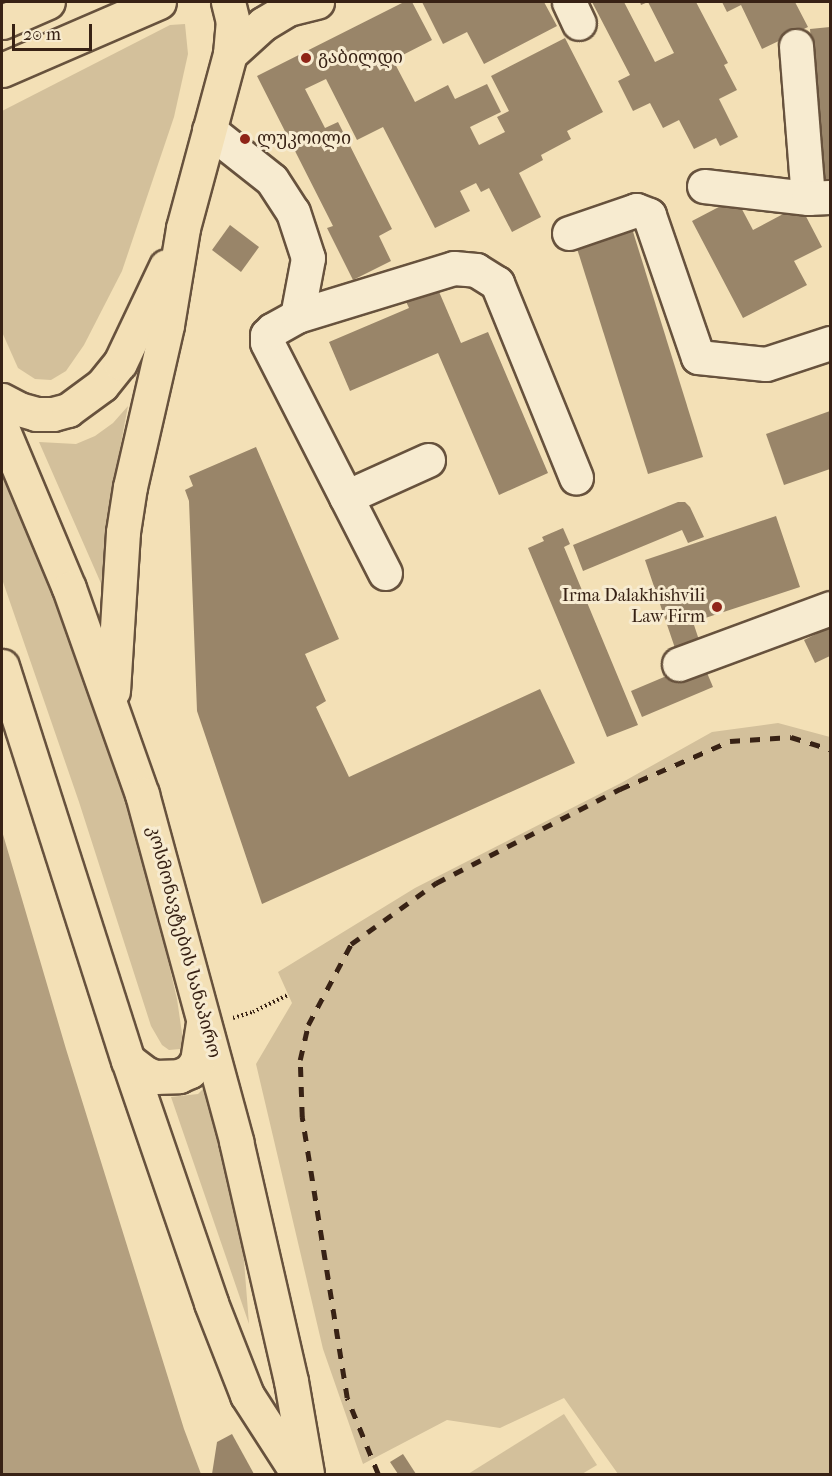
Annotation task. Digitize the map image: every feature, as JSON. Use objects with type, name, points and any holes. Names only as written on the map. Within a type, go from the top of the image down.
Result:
[{"type":"main road","points":[[2,22],[48,2]]},
{"type":"main road","points":[[2,70],[159,2]]},
{"type":"main road","points":[[112,705],[123,532],[130,487],[176,280],[183,228],[230,54],[233,22],[228,2]]},
{"type":"main road","points":[[230,54],[271,19],[288,9],[317,2]]},
{"type":"main road","points":[[2,399],[19,409],[36,414],[53,414],[75,406],[102,385],[120,363],[134,336],[183,228]]},
{"type":"main road","name":"კოსმონავტების სანაპირო","points":[[2,428],[69,588],[112,705],[216,1016],[236,1141],[291,1381],[307,1474]]},
{"type":"main road","points":[[2,666],[128,1060],[211,1303],[247,1395],[298,1474]]},
{"type":"main road","points":[[128,1060],[144,1073],[155,1077],[168,1078],[190,1071],[197,1061],[216,1016]]},
{"type":"street","points":[[704,186],[819,197],[796,46]]},
{"type":"street","points":[[209,130],[272,180],[293,212],[308,258],[297,316]]},
{"type":"street","points":[[569,232],[636,210],[650,215],[698,357],[766,364],[831,343]]},
{"type":"street","points":[[385,573],[267,342],[267,335],[272,330],[297,316],[454,268],[476,270],[497,283],[576,478]]},
{"type":"street","points":[[346,497],[428,460]]},
{"type":"street","points":[[680,664],[831,608]]},
{"type":"path","points":[[216,1016],[253,1012],[288,995]]},
{"type":"shaded area","points":[[185,24],[188,54],[174,117],[122,271],[84,345],[66,371],[51,380],[35,379],[18,368],[2,332],[2,111],[170,25]]},
{"type":"shaded area","points":[[128,406],[110,501],[103,588],[39,442],[76,444],[95,436],[113,423]]},
{"type":"shaded area","points":[[2,476],[31,535],[85,678],[136,824],[177,999],[183,1040],[180,1049],[169,1050],[162,1045],[151,1026],[79,802],[2,579]]},
{"type":"shaded area","points":[[778,723],[830,737],[830,1474],[618,1474],[564,1398],[500,1428],[447,1420],[363,1464],[323,1349],[256,1064],[292,1003],[278,972],[415,888],[621,783],[712,732]]},
{"type":"shaded area","points":[[2,831],[66,1049],[184,1429],[201,1474],[2,1474]]},
{"type":"shaded area","points":[[206,1086],[241,1223],[249,1324],[171,1097],[198,1094]]},
{"type":"shaded area","points":[[564,1414],[597,1465],[582,1474],[468,1474]]},
{"type":"building","points":[[404,2],[412,2],[432,40],[393,60],[415,102],[448,85],[455,99],[487,84],[501,112],[470,127],[479,145],[505,132],[497,117],[509,111],[491,76],[565,38],[603,112],[567,131],[571,139],[541,155],[543,160],[519,173],[541,217],[512,232],[489,188],[481,192],[476,183],[460,191],[470,211],[435,228],[383,127],[357,140],[326,79],[305,89],[325,128],[338,122],[392,229],[379,236],[391,261],[353,280],[327,228],[333,226],[257,76]]},
{"type":"building","points":[[422,2],[544,2],[557,26],[484,64],[467,32],[443,44]]},
{"type":"building","points":[[592,2],[624,2],[655,62],[674,53],[648,2],[696,2],[728,63],[724,65],[737,90],[719,99],[738,137],[720,146],[716,138],[694,149],[679,120],[663,128],[650,103],[633,111],[618,81],[630,75]]},
{"type":"building","points":[[722,2],[795,2],[808,27],[762,49],[741,5],[727,12]]},
{"type":"building","points":[[830,27],[830,181],[824,181],[810,29]]},
{"type":"building","points":[[736,198],[753,230],[800,205],[822,247],[794,261],[807,285],[743,318],[692,221]]},
{"type":"building","points":[[630,222],[703,457],[648,474],[574,239]]},
{"type":"building","points":[[230,225],[259,247],[241,272],[212,250]]},
{"type":"building","points":[[434,280],[461,343],[488,332],[548,473],[499,495],[438,353],[350,391],[329,342],[409,308],[402,293]]},
{"type":"building","points":[[830,411],[830,469],[784,485],[766,434]]},
{"type":"building","points":[[256,447],[339,639],[305,654],[326,701],[316,707],[349,777],[540,689],[575,763],[262,904],[197,711],[189,501],[185,490],[193,486],[189,476]]},
{"type":"building","points":[[678,502],[685,502],[690,507],[704,537],[688,543],[682,530],[583,571],[573,545]]},
{"type":"building","points":[[776,516],[800,587],[693,622],[701,646],[677,654],[645,560]]},
{"type":"building","points":[[563,528],[570,544],[564,547],[638,725],[607,737],[528,548],[544,541],[542,537]]},
{"type":"building","points":[[830,627],[830,656],[815,663],[804,640]]},
{"type":"building","points":[[702,661],[713,687],[642,717],[631,691]]},
{"type":"building","points":[[232,1434],[254,1474],[212,1474],[217,1442]]},
{"type":"building","points":[[403,1454],[416,1474],[398,1474],[390,1462]]},
{"type":"railway","points":[[378,1474],[347,1398],[302,1117],[300,1060],[308,1025],[351,944],[436,883],[620,789],[730,741],[791,737],[830,749]]},
{"type":"place","name":"გაბილდი","points":[[306,58]]},
{"type":"place","name":"ლუკოილი","points":[[245,139]]},
{"type":"place","name":"Irma Dalakhishvili Law Firm","points":[[717,607]]}]
